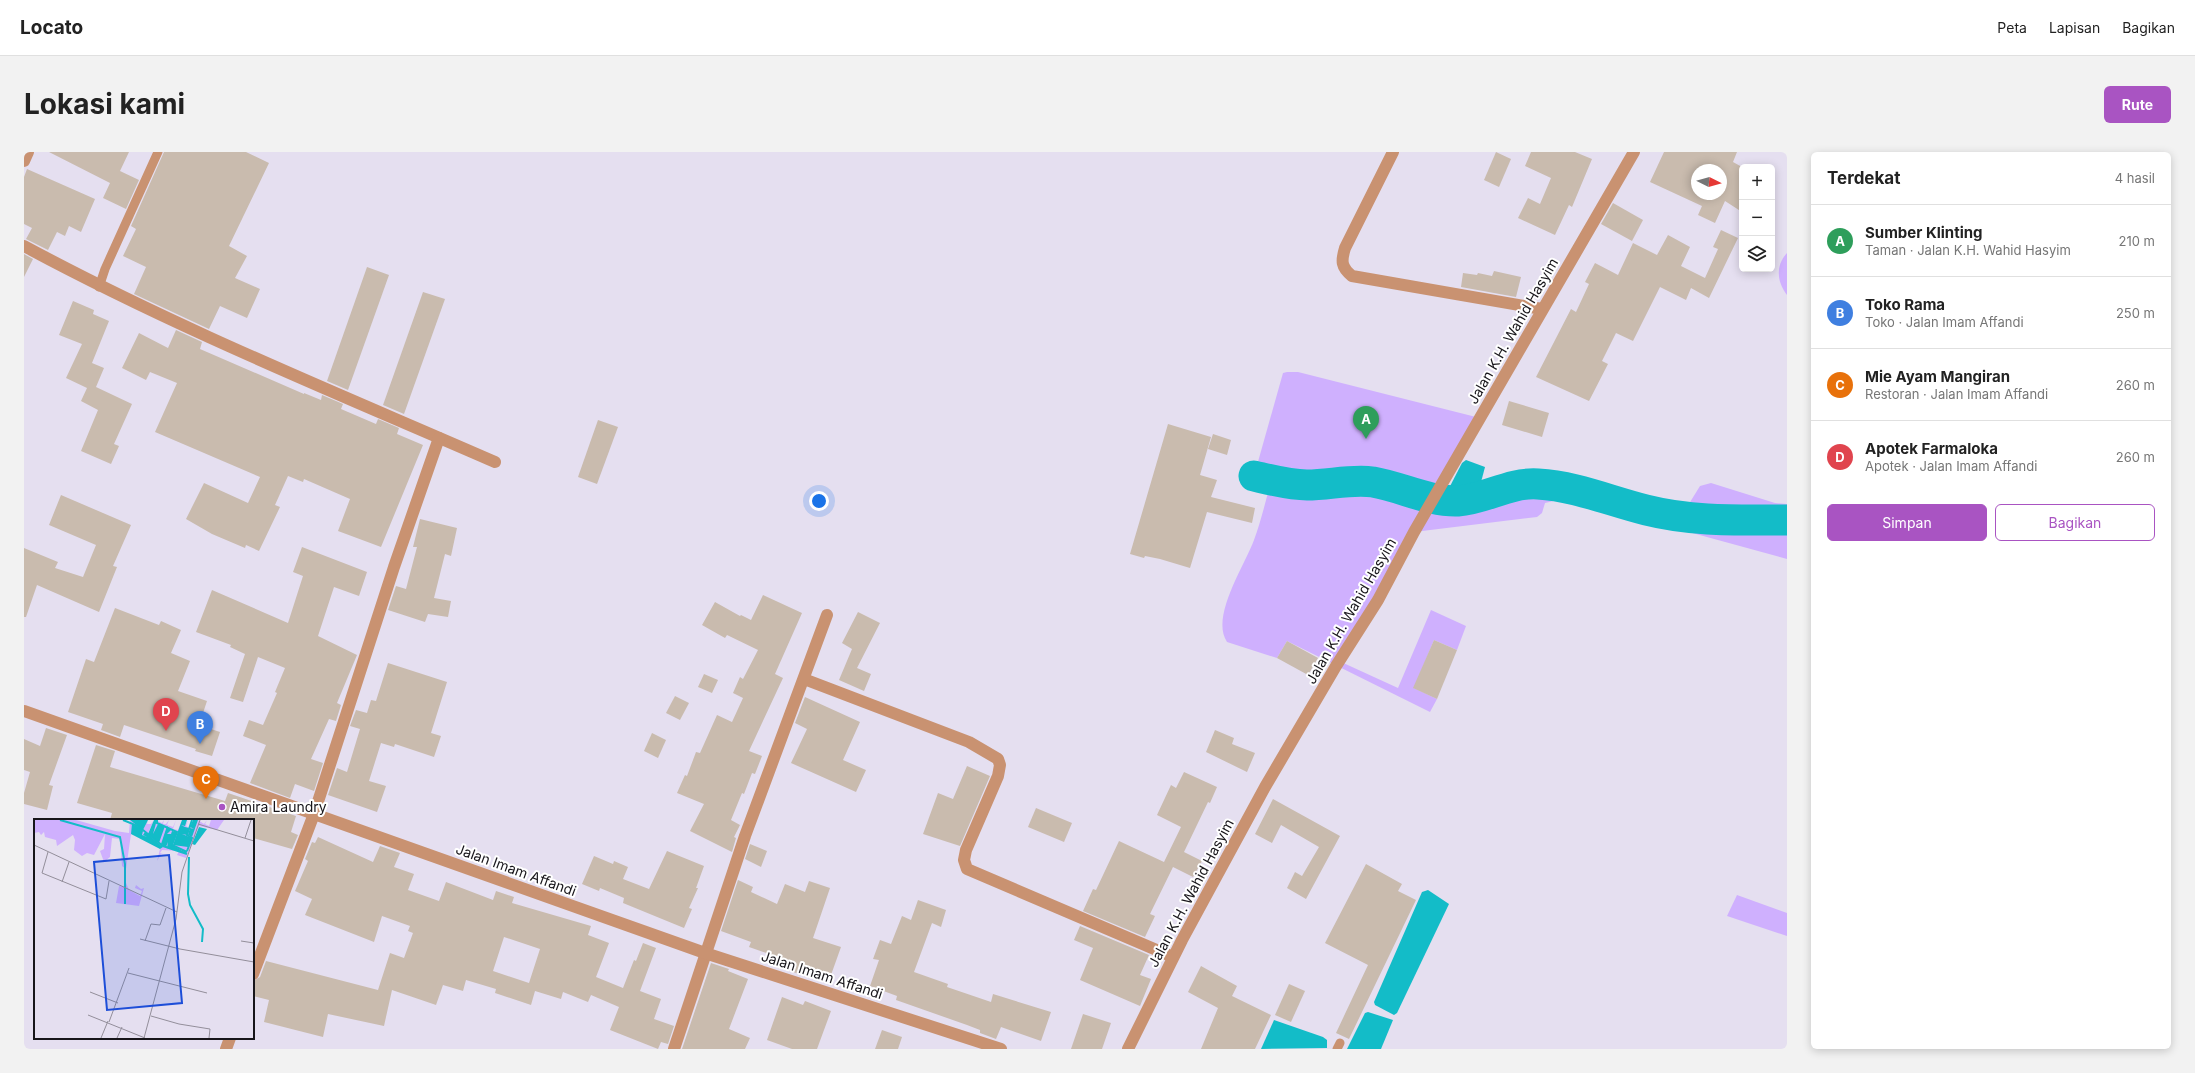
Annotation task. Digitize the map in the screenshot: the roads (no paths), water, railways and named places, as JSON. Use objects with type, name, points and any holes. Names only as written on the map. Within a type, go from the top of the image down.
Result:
[{"type":"street","points":[[24,161],[28,152]]},
{"type":"street","points":[[1393,152],[1345,248],[1341,261],[1345,270],[1352,276],[1542,309]]},
{"type":"street","name":"Jalan K.H. Wahid Hasyim","points":[[1128,1049],[1173,957],[1265,787],[1336,666],[1378,600],[1438,491],[1542,309],[1634,152]]},
{"type":"street","points":[[24,246],[99,286],[259,360],[495,462]]},
{"type":"street","points":[[254,971],[314,814],[394,567],[439,438]]},
{"type":"street","points":[[674,1049],[705,952],[745,836],[827,616]]},
{"type":"street","points":[[804,679],[969,742],[998,759],[1000,765],[998,776],[966,850],[964,860],[967,869],[1173,957]]},
{"type":"street","name":"Jalan Imam Affandi","points":[[24,710],[705,952],[1001,1049]]},
{"type":"street","points":[[226,1049],[230,1039]]},
{"type":"lane","points":[[99,286],[105,269],[158,152]]},
{"type":"water","points":[[1466,460],[1485,467],[1480,486],[1461,496],[1446,494],[1462,463]]},
{"type":"water","points":[[1428,890],[1449,904],[1397,1013],[1394,1015],[1375,1005],[1374,1002],[1422,892]]},
{"type":"water","points":[[1368,1012],[1393,1020],[1381,1049],[1347,1049],[1365,1013]]},
{"type":"water","points":[[1274,1020],[1323,1037],[1327,1040],[1327,1048],[1261,1049]]},
{"type":"waterway","points":[[1254,476],[1300,485],[1356,481],[1373,482],[1426,497],[1447,501],[1468,500],[1507,488],[1527,484],[1552,485],[1592,494],[1646,510],[1681,517],[1716,520],[1787,520]]},
{"type":"place","name":"Sumber Klinting","points":[[1366,439]]},
{"type":"place","name":"Apotek Farmaloka","points":[[166,731]]},
{"type":"place","name":"Toko Rama","points":[[200,744]]},
{"type":"place","name":"Mie Ayam Mangiran","points":[[206,799]]},
{"type":"place","name":"Amira Laundry","points":[[222,807]]}]
